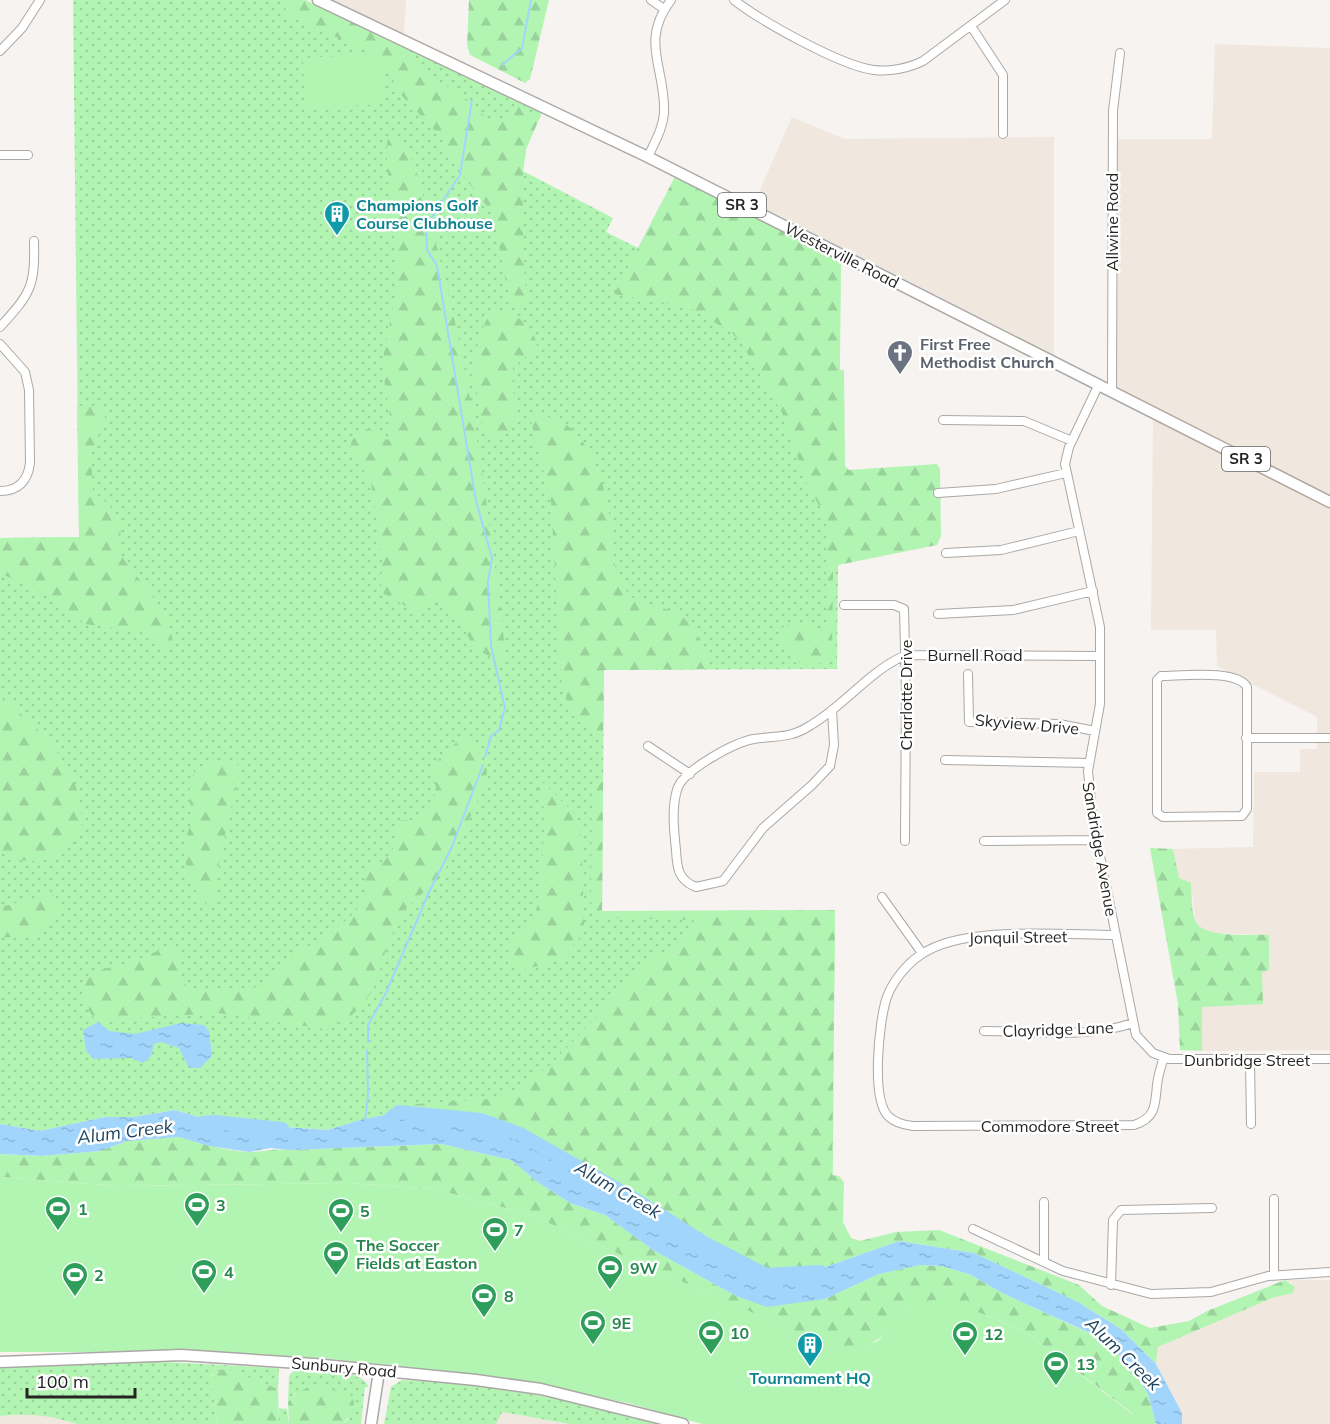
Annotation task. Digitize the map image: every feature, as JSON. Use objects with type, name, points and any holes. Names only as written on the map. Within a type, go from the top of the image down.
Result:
[{"type":"main road","name":"Westerville Road","points":[[318,0],[648,157],[1330,502]]},
{"type":"main road","name":"Sunbury Road","points":[[0,1362],[181,1356],[248,1358],[476,1380],[541,1389],[683,1424]]},
{"type":"main road","points":[[371,1424],[378,1371]]},
{"type":"street","points":[[0,51],[22,28],[40,0]]},
{"type":"street","points":[[651,0],[664,9]]},
{"type":"street","points":[[648,157],[663,120],[663,97],[654,36],[656,25],[670,0]]},
{"type":"street","points":[[734,0],[756,17],[840,59],[873,70],[915,65],[1005,0]]},
{"type":"street","points":[[971,26],[1002,75],[1003,134]]},
{"type":"street","name":"Allwine Road","points":[[1112,391],[1113,111],[1120,53]]},
{"type":"street","points":[[0,155],[28,154]]},
{"type":"street","points":[[0,327],[23,301],[32,286],[34,241]]},
{"type":"street","points":[[0,344],[25,372],[29,390],[30,463],[29,473],[23,482],[16,488],[0,491]]},
{"type":"street","name":"Sandridge Avenue","points":[[1099,384],[1072,441],[1065,465],[1100,627],[1100,704],[1089,763],[1097,840],[1136,1035],[1144,1045],[1164,1057]]},
{"type":"street","points":[[943,420],[1024,421],[1072,441]]},
{"type":"street","points":[[939,492],[996,489],[1066,473]]},
{"type":"street","points":[[946,553],[1001,550],[1079,531]]},
{"type":"street","points":[[938,614],[1013,610],[1093,591]]},
{"type":"street","name":"Charlotte Drive","points":[[844,605],[894,605],[904,609],[906,655],[905,841]]},
{"type":"street","name":"Burnell Road","points":[[690,774],[731,746],[753,739],[792,736],[832,710],[888,662],[906,655],[1100,656]]},
{"type":"street","name":"Skyview Drive","points":[[968,674],[969,722],[1059,723],[1095,732]]},
{"type":"street","points":[[1161,676],[1231,676],[1244,682],[1247,687],[1246,738],[1246,809],[1242,816],[1163,817],[1157,813],[1157,680],[1161,676]]},
{"type":"street","points":[[648,746],[690,774],[679,786],[675,800],[677,868],[682,879],[696,887],[723,881],[763,828],[822,776],[833,756],[832,710]]},
{"type":"street","points":[[1246,738],[1330,738]]},
{"type":"street","points":[[945,760],[1089,763]]},
{"type":"street","points":[[984,841],[1097,840]]},
{"type":"street","points":[[882,897],[922,953]]},
{"type":"street","name":"Jonquil Street","points":[[888,1115],[881,1102],[879,1087],[880,1036],[886,999],[902,972],[922,953],[954,939],[983,936],[1115,935]]},
{"type":"street","name":"Clayridge Lane","points":[[984,1031],[1089,1031],[1118,1028],[1133,1023]]},
{"type":"street","name":"Commodore Street","points":[[888,1115],[899,1124],[913,1126],[1134,1125],[1145,1122],[1153,1113],[1157,1082],[1164,1057]]},
{"type":"street","name":"Dunbridge Street","points":[[1164,1057],[1174,1060],[1330,1059]]},
{"type":"street","points":[[1250,1060],[1251,1124]]},
{"type":"street","points":[[1274,1199],[1274,1275]]},
{"type":"street","points":[[1044,1202],[1044,1262]]},
{"type":"street","points":[[1111,1286],[1113,1220],[1117,1212],[1133,1208],[1212,1208]]},
{"type":"street","points":[[973,1228],[1044,1262],[1111,1286],[1151,1294],[1195,1294],[1274,1275],[1330,1272]]},
{"type":"shaded area","points":[[317,0],[406,0],[403,47],[317,5]]},
{"type":"shaded area","points":[[1215,44],[1330,48],[1330,1050],[1202,1051],[1201,1007],[1262,972],[1269,935],[1212,933],[1200,928],[1195,920],[1191,883],[1179,879],[1173,849],[1253,847],[1254,772],[1300,772],[1300,749],[1317,749],[1317,717],[1217,666],[1216,630],[1151,630],[1153,415],[1114,395],[1115,139],[1212,139]]},
{"type":"shaded area","points":[[792,117],[844,139],[1054,137],[1054,363],[749,215]]},
{"type":"shaded area","points":[[1285,1280],[1330,1280],[1330,1424],[1182,1424],[1182,1413],[1156,1364],[1158,1347],[1272,1298],[1292,1293],[1292,1283]]},
{"type":"shaded area","points":[[501,1412],[569,1424],[496,1424]]},
{"type":"shaded area","points":[[22,1414],[57,1417],[77,1424],[0,1424],[0,1416]]},
{"type":"green space","points":[[73,0],[305,0],[542,113],[526,149],[523,171],[613,218],[606,232],[638,248],[675,177],[841,261],[837,669],[604,670],[602,911],[835,910],[832,1265],[704,1243],[631,1197],[611,1192],[551,1158],[399,1112],[327,1130],[214,1122],[175,1110],[134,1117],[105,1117],[40,1131],[0,1124],[0,538],[79,537]]},
{"type":"green space","points":[[282,0],[305,0],[403,47],[416,66],[475,105],[485,118],[495,122],[506,119],[511,109],[517,106],[538,115],[539,119],[526,149],[523,171],[526,298],[523,308],[513,303],[507,288],[493,214],[455,165],[441,137],[403,97],[382,61],[381,54],[375,54],[288,16]]},
{"type":"green space","points":[[469,0],[549,0],[530,79],[525,83],[470,55],[467,45]]},
{"type":"green space","points":[[381,54],[384,104],[305,108],[303,58]]},
{"type":"green space","points":[[390,135],[402,141],[416,170],[457,329],[477,438],[506,656],[499,662],[473,647],[463,625],[444,606],[436,605],[414,611],[381,592],[382,560],[371,482],[350,449],[352,440],[365,429],[372,430],[387,440],[393,435],[383,373],[384,352],[398,281],[387,163],[387,142]]},
{"type":"green space","points":[[675,177],[841,261],[839,370],[844,370],[845,466],[849,470],[937,464],[940,469],[941,536],[937,545],[838,565],[833,571],[832,651],[829,660],[815,665],[793,662],[780,636],[781,629],[790,624],[804,624],[818,630],[823,628],[827,620],[826,518],[807,484],[782,413],[742,344],[732,333],[689,307],[614,294]]},
{"type":"green space","points":[[492,311],[508,313],[522,320],[532,332],[537,347],[513,368],[514,418],[509,433],[491,437],[482,420],[475,370],[481,333]]},
{"type":"green space","points":[[77,406],[102,407],[105,417],[91,455],[93,492],[107,503],[118,518],[121,527],[120,543],[123,558],[162,611],[172,634],[172,645],[161,647],[140,631],[85,624],[48,596],[0,573],[0,538],[79,537]]},
{"type":"green space","points":[[537,414],[556,420],[574,431],[592,458],[608,504],[617,574],[627,592],[640,603],[678,614],[693,628],[710,658],[707,669],[604,670],[603,735],[596,738],[571,713],[561,679],[551,501],[531,421]]},
{"type":"green space","points":[[0,696],[29,721],[55,749],[66,765],[80,800],[82,820],[79,833],[73,844],[50,858],[36,861],[23,860],[10,856],[0,849]]},
{"type":"green space","points":[[460,739],[471,740],[487,770],[485,785],[443,875],[404,910],[387,945],[377,981],[367,999],[349,1018],[324,1029],[219,1013],[96,1020],[92,1015],[83,996],[83,979],[96,971],[136,961],[170,945],[178,949],[182,980],[189,989],[254,988],[270,979],[293,954],[327,937],[353,914],[366,898],[367,886],[364,876],[368,867],[383,861],[392,851],[398,823],[402,820],[417,821],[427,813],[434,800],[436,786],[432,772],[436,762]]},
{"type":"green space","points":[[232,760],[237,763],[239,772],[219,863],[215,902],[211,907],[194,888],[186,862],[185,845],[191,817],[190,785],[198,767]]},
{"type":"green space","points":[[596,778],[603,784],[602,912],[835,910],[832,1175],[839,1176],[844,1182],[843,1222],[851,1238],[860,1241],[896,1232],[939,1230],[1079,1285],[1102,1306],[1150,1328],[1189,1321],[1207,1311],[1285,1280],[1295,1287],[1293,1293],[1272,1298],[1158,1347],[1156,1364],[1121,1329],[1078,1302],[974,1253],[899,1241],[806,1274],[766,1275],[704,1243],[631,1197],[611,1192],[551,1158],[520,1134],[399,1112],[402,1105],[490,1099],[518,1091],[551,1064],[651,960],[693,932],[696,924],[693,920],[600,918],[594,914],[591,901],[592,784]]},
{"type":"green space","points":[[540,780],[576,815],[581,834],[584,924],[579,939],[561,959],[524,970],[508,964],[508,955],[512,943],[534,918],[537,910],[544,825],[543,801],[537,789]]},
{"type":"green space","points":[[1150,848],[1173,849],[1179,878],[1191,883],[1193,912],[1199,926],[1217,933],[1269,935],[1269,970],[1262,972],[1263,1004],[1202,1007],[1202,1051],[1180,1050],[1178,1004]]},
{"type":"green space","points":[[54,895],[61,909],[41,930],[29,936],[0,937],[0,907]]},
{"type":"green space","points":[[179,1137],[248,1152],[441,1144],[511,1160],[536,1181],[570,1203],[605,1215],[653,1250],[736,1296],[825,1299],[879,1274],[920,1265],[942,1266],[971,1275],[1002,1293],[1091,1334],[1128,1362],[1148,1394],[1156,1424],[1135,1424],[1132,1413],[1024,1331],[975,1311],[909,1305],[877,1340],[858,1349],[832,1348],[528,1214],[434,1189],[347,1183],[118,1186],[0,1177],[0,1154],[42,1156],[100,1151],[127,1141]]},
{"type":"green space","name":"The Soccer Fields at Easton","points":[[0,1177],[118,1186],[347,1183],[434,1189],[528,1214],[833,1348],[861,1348],[878,1341],[909,1305],[934,1300],[975,1311],[1024,1331],[1140,1420],[1138,1424],[702,1424],[628,1403],[492,1376],[322,1358],[218,1352],[0,1352]]},
{"type":"green space","points":[[145,1361],[279,1368],[278,1389],[228,1370],[211,1375],[217,1424],[77,1424],[39,1416],[0,1416],[0,1367]]},
{"type":"green space","points":[[228,1369],[278,1389],[279,1424],[217,1424],[211,1376],[220,1370]]},
{"type":"green space","points":[[294,1370],[336,1371],[356,1376],[364,1381],[369,1387],[365,1387],[361,1424],[343,1424],[349,1418],[296,1393],[288,1402],[289,1376]]},
{"type":"green space","points":[[402,1380],[470,1385],[538,1395],[671,1424],[569,1424],[502,1412],[496,1424],[384,1424],[391,1387]]},
{"type":"green space","points":[[320,1385],[351,1395],[354,1402],[353,1411],[343,1424],[289,1424],[288,1402],[302,1390]]},
{"type":"green space","points":[[279,1408],[287,1409],[289,1424],[279,1424]]},
{"type":"water","points":[[98,1022],[109,1031],[135,1034],[181,1023],[204,1025],[209,1031],[212,1056],[200,1068],[189,1068],[179,1048],[161,1042],[154,1044],[151,1056],[143,1063],[131,1058],[94,1059],[86,1051],[83,1030]]},
{"type":"water","points":[[175,1110],[214,1122],[327,1130],[399,1112],[481,1120],[520,1134],[551,1158],[611,1192],[631,1197],[704,1243],[766,1275],[806,1274],[899,1241],[974,1253],[1078,1302],[1121,1329],[1156,1364],[1182,1413],[1182,1424],[1156,1424],[1148,1394],[1128,1362],[1092,1334],[1002,1293],[971,1275],[942,1266],[920,1265],[879,1274],[825,1299],[767,1307],[736,1296],[653,1250],[605,1215],[570,1203],[536,1181],[511,1160],[441,1144],[290,1150],[270,1148],[249,1152],[209,1146],[179,1137],[127,1141],[100,1151],[42,1156],[0,1154],[0,1124],[40,1131],[105,1117],[134,1117]]},
{"type":"waterway","points":[[502,65],[522,48],[531,0]]},
{"type":"waterway","points":[[472,100],[460,175],[426,226],[427,250],[437,266],[476,501],[492,558],[488,582],[491,646],[505,708],[499,730],[491,736],[485,757]]},
{"type":"waterway","points":[[368,1042],[368,1025],[386,993],[429,892],[451,849],[483,765]]},
{"type":"waterway","points":[[365,1122],[368,1096],[367,1050]]},
{"type":"waterway","name":"Alum Creek","points":[[390,1119],[399,1112],[481,1120],[520,1134],[631,1197],[704,1243],[766,1275],[820,1272]]},
{"type":"waterway","name":"Alum Creek","points":[[203,1123],[214,1122],[282,1129]]},
{"type":"place","name":"Champions Golf Course Clubhouse","points":[[337,237]]},
{"type":"place","name":"First Free Methodist Church","points":[[900,376]]},
{"type":"place","name":"3","points":[[197,1228]]},
{"type":"place","name":"1","points":[[58,1232]]},
{"type":"place","name":"5","points":[[341,1234]]},
{"type":"place","name":"7","points":[[495,1253]]},
{"type":"place","name":"The Soccer Fields at Easton","points":[[336,1277]]},
{"type":"place","name":"9W","points":[[610,1291]]},
{"type":"place","name":"4","points":[[204,1295]]},
{"type":"place","name":"2","points":[[75,1298]]},
{"type":"place","name":"8","points":[[484,1319]]},
{"type":"place","name":"9E","points":[[593,1346]]},
{"type":"place","name":"10","points":[[711,1356]]},
{"type":"place","name":"12","points":[[965,1357]]},
{"type":"place","name":"Tournament HQ","points":[[810,1368]]},
{"type":"place","name":"13","points":[[1056,1387]]}]
